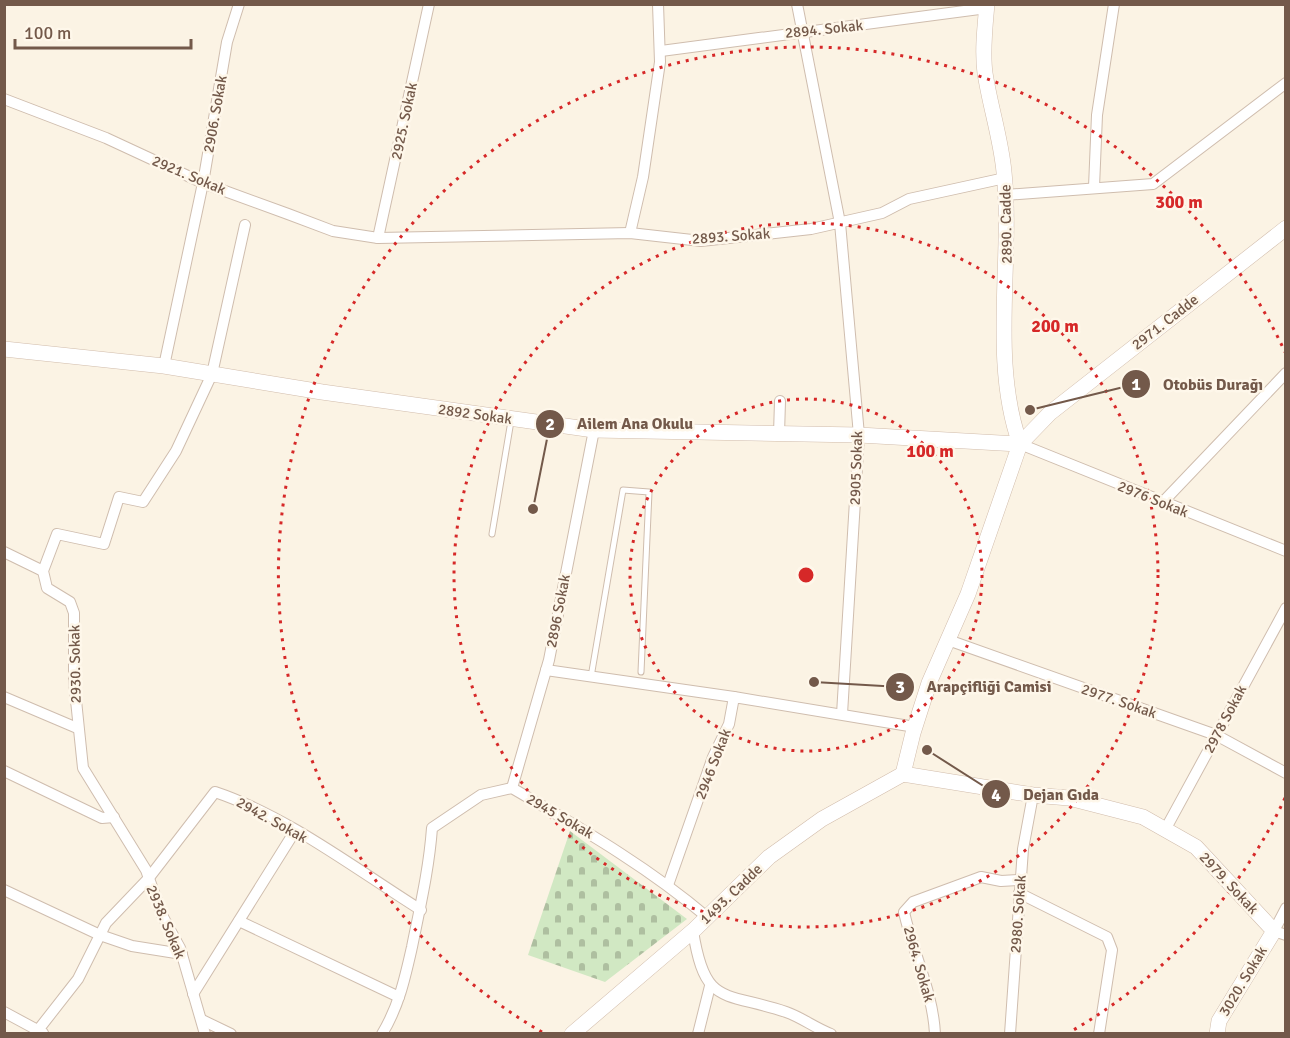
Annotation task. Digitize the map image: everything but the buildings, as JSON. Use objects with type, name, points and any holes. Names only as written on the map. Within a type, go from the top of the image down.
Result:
[{"type":"street","name":"2906. Sokak","points":[[164,366],[203,183],[227,42],[239,4]]},
{"type":"street","name":"2925. Sokak","points":[[378,238],[429,4]]},
{"type":"street","points":[[630,233],[643,177],[661,51],[658,4]]},
{"type":"street","name":"2905 Sokak","points":[[797,4],[840,223],[859,435],[842,714]]},
{"type":"street","points":[[1094,186],[1097,115],[1114,4]]},
{"type":"street","name":"2894. Sokak","points":[[661,51],[802,30],[854,27],[987,6]]},
{"type":"street","name":"2890. Cadde","points":[[987,6],[985,71],[1005,178],[1007,251],[1005,360],[1010,416],[1020,444]]},
{"type":"street","points":[[1005,195],[1094,186],[1154,184],[1286,83]]},
{"type":"street","name":"2921. Sokak","points":[[4,99],[106,138],[203,183],[333,231],[378,238]]},
{"type":"street","name":"2893. Sokak","points":[[378,238],[630,233],[701,241],[811,229],[840,223],[882,213],[909,199],[1005,178]]},
{"type":"street","points":[[4,552],[43,571],[57,534],[104,544],[119,497],[143,502],[176,451],[212,374],[245,225]]},
{"type":"street","name":"2971. Cadde","points":[[1020,444],[1050,413],[1286,228]]},
{"type":"street","name":"2892 Sokak","points":[[4,348],[164,366],[594,430],[859,435],[1020,444]]},
{"type":"street","points":[[1162,503],[1286,374]]},
{"type":"street","points":[[779,434],[780,400]]},
{"type":"street","name":"2896 Sokak","points":[[512,788],[546,670],[594,430]]},
{"type":"street","points":[[903,774],[915,727],[968,594],[1020,444]]},
{"type":"street","name":"2976 Sokak","points":[[1020,444],[1286,551]]},
{"type":"street","name":"2930. Sokak","points":[[43,571],[47,588],[70,602],[75,613],[72,648],[77,728],[83,768],[114,817]]},
{"type":"street","name":"2978 Sokak","points":[[1165,830],[1286,608]]},
{"type":"street","name":"2977. Sokak","points":[[948,640],[1216,735],[1286,773]]},
{"type":"street","points":[[546,670],[734,697],[915,727]]},
{"type":"street","points":[[4,697],[77,728]]},
{"type":"street","name":"2946 Sokak","points":[[668,885],[713,757],[729,724],[734,697]]},
{"type":"street","points":[[4,771],[102,818],[114,817]]},
{"type":"street","name":"2979. Sokak","points":[[903,774],[1033,795],[1069,798],[1132,814],[1196,847],[1280,933]]},
{"type":"street","name":"1493. Cadde","points":[[572,1034],[693,931],[769,857],[822,819],[903,774]]},
{"type":"street","name":"2945 Sokak","points":[[382,1034],[394,1014],[409,968],[421,910],[432,828],[481,795],[512,788],[608,843],[668,885],[707,917]]},
{"type":"street","name":"2942. Sokak","points":[[148,879],[215,792],[238,799],[295,831],[421,910]]},
{"type":"street","name":"2980. Sokak","points":[[1010,1034],[1020,880],[1033,795]]},
{"type":"street","name":"2938. Sokak","points":[[114,817],[148,879],[182,954],[205,1034]]},
{"type":"street","points":[[194,994],[295,831]]},
{"type":"street","name":"2964. Sokak","points":[[935,1034],[931,1004],[904,912],[913,902],[981,877],[1001,881],[1020,880]]},
{"type":"street","points":[[4,1012],[38,1032],[78,979],[106,923],[148,879]]},
{"type":"street","points":[[4,890],[100,936],[132,946],[182,954]]},
{"type":"street","points":[[1019,893],[1107,937],[1112,950],[1099,1034]]},
{"type":"street","points":[[1280,933],[1286,908]]},
{"type":"street","points":[[239,921],[399,997]]},
{"type":"street","points":[[693,931],[698,964],[710,986],[733,998],[787,1012],[824,1032]]},
{"type":"street","name":"3020. Sokak","points":[[1217,1034],[1219,1021],[1280,933]]},
{"type":"street","points":[[698,1034],[710,986]]},
{"type":"street","points":[[202,1020],[231,1034]]},
{"type":"lane","points":[[492,534],[512,419]]},
{"type":"lane","points":[[591,676],[623,490],[649,492],[641,672]]},
{"type":"green space","points":[[570,831],[687,919],[605,982],[528,955]]},
{"type":"place","name":"Otobüs Durağı","points":[[1030,410]]},
{"type":"place","name":"Ailem Ana Okulu","points":[[533,509]]},
{"type":"place","name":"Arapçifliği Camisi","points":[[814,682]]},
{"type":"place","name":"Dejan Gıda","points":[[927,750]]}]
